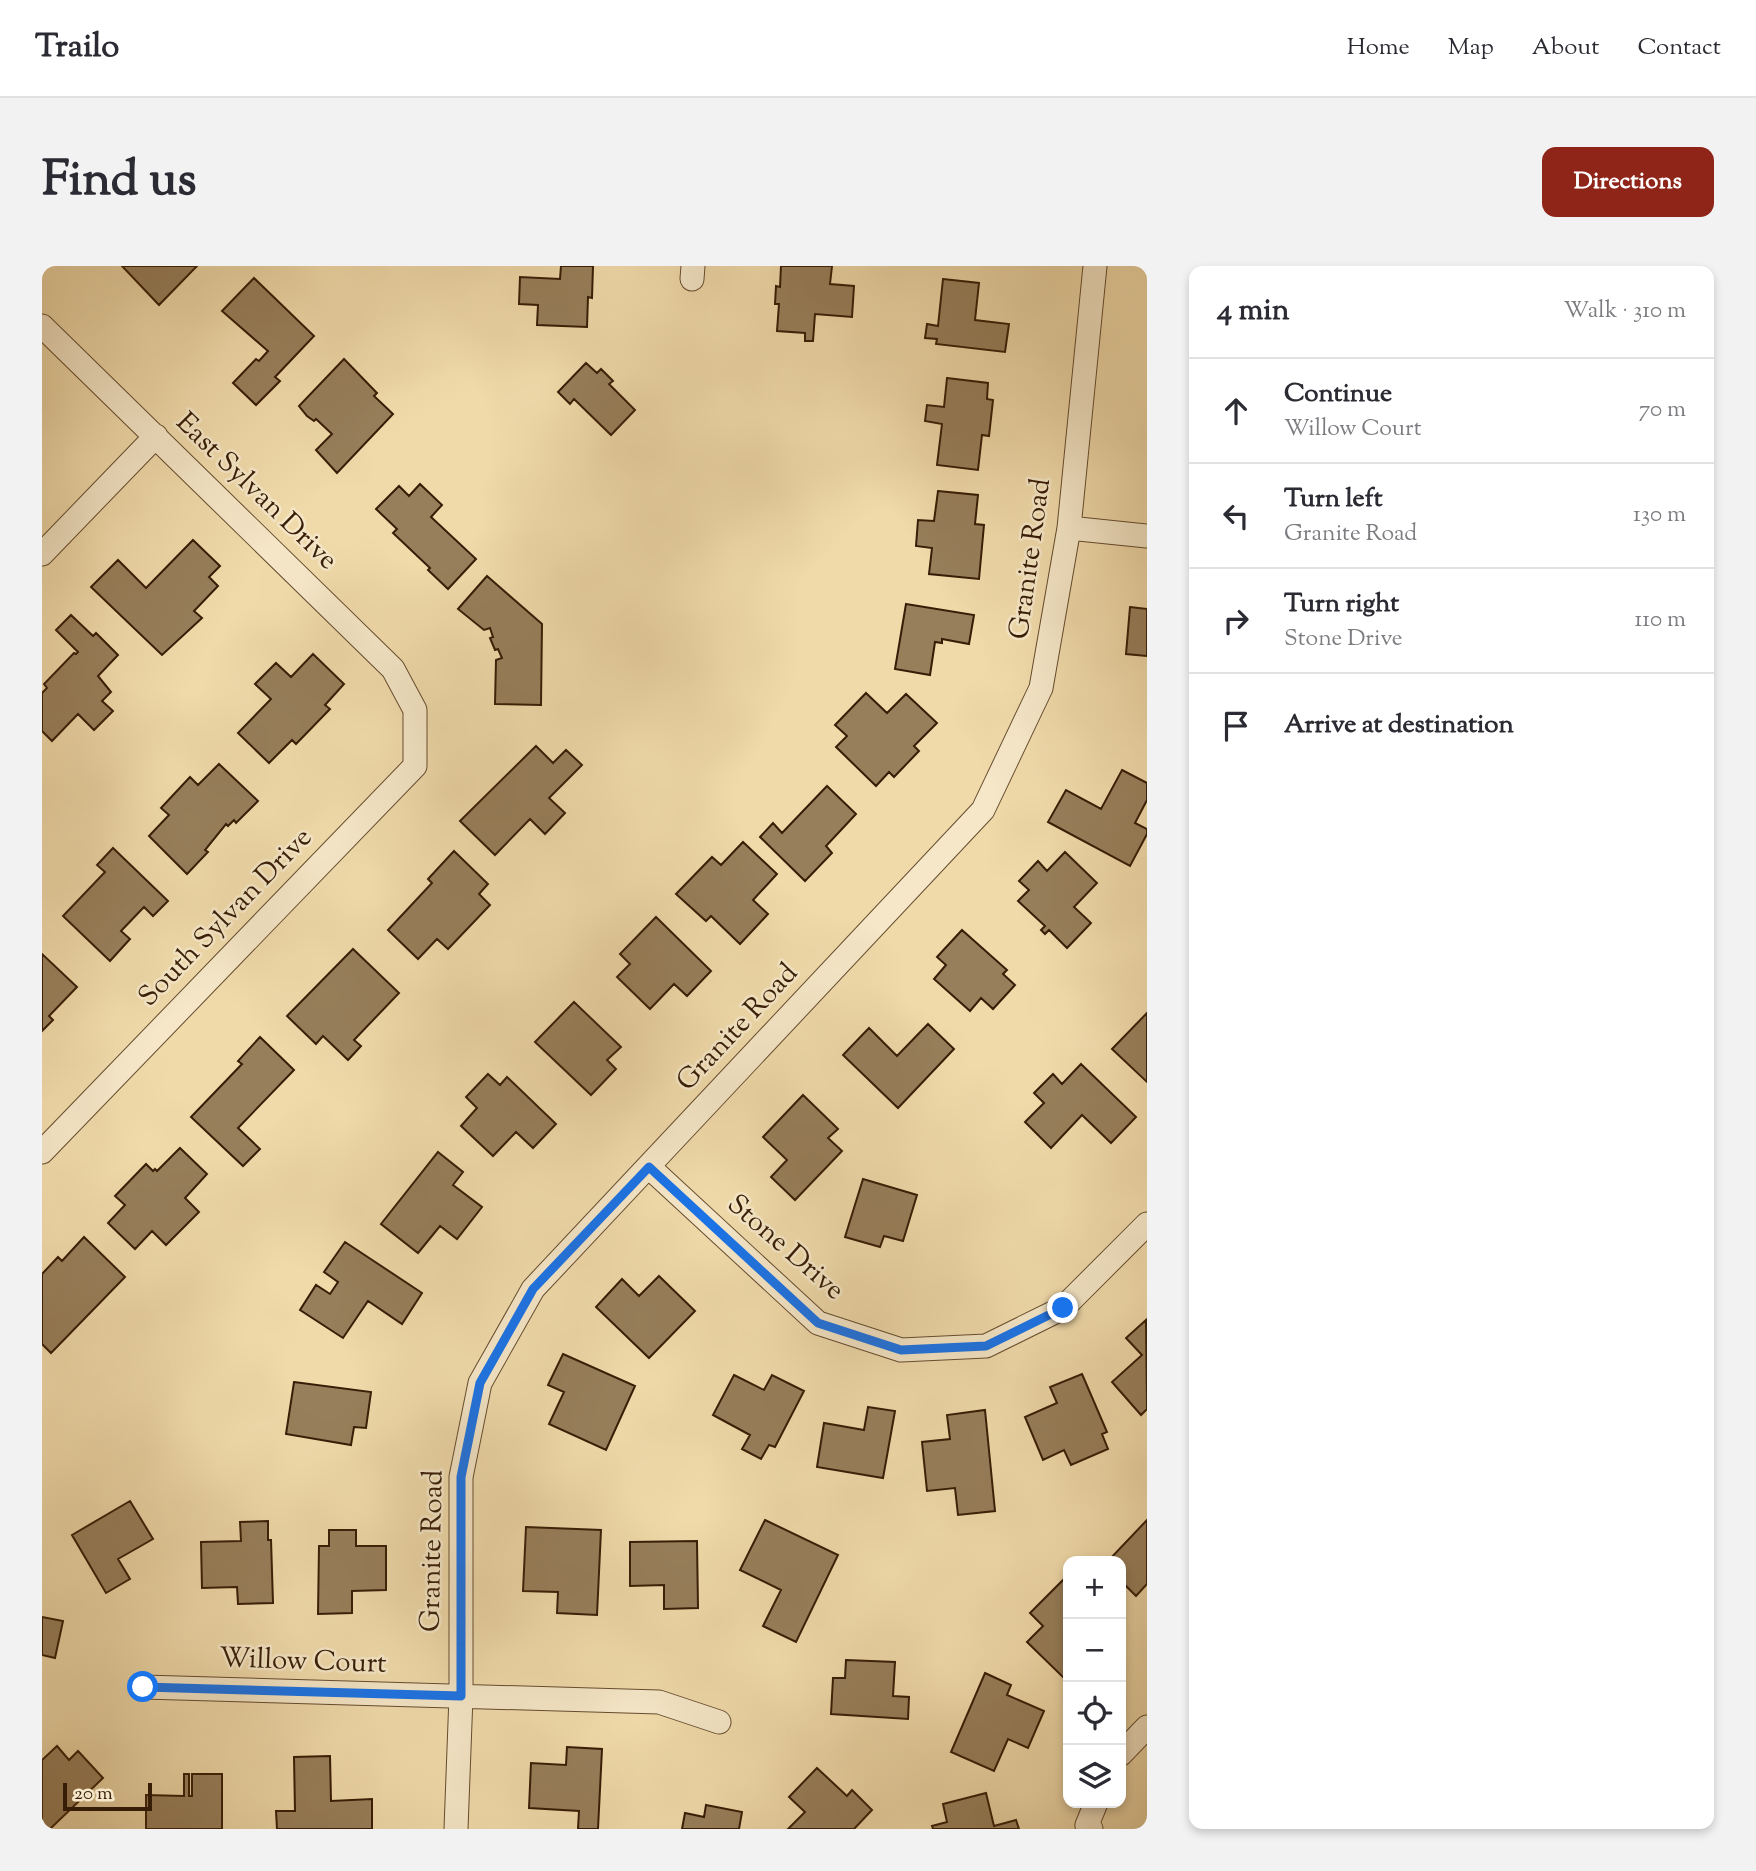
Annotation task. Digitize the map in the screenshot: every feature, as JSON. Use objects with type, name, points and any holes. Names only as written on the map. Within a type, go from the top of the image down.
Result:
[{"type":"street","name":"Granite Road","points":[[456,1829],[461,1696],[461,1477],[480,1383],[533,1289],[983,810],[1041,688],[1069,528],[1095,266]]},
{"type":"street","name":"East Sylvan Drive","points":[[42,326],[393,669],[415,710]]},
{"type":"street","points":[[42,554],[156,436]]},
{"type":"street","points":[[1069,528],[1147,536]]},
{"type":"street","name":"South Sylvan Drive","points":[[42,1152],[415,766],[415,710]]},
{"type":"street","name":"Stone Drive","points":[[649,1167],[818,1323],[901,1350],[986,1346],[1063,1308],[1147,1224]]},
{"type":"street","name":"Willow Court","points":[[143,1687],[659,1702],[719,1721]]},
{"type":"street","points":[[1126,1749],[1147,1727]]},
{"type":"street","points":[[1091,1829],[1087,1825],[1094,1808]]},
{"type":"building","points":[[122,266],[197,266],[159,305]]},
{"type":"building","points":[[561,266],[593,266],[592,298],[588,297],[587,327],[537,325],[538,305],[519,304],[520,277],[560,279]]},
{"type":"building","points":[[781,266],[832,266],[830,284],[854,286],[852,317],[815,314],[813,341],[805,341],[805,333],[777,331],[779,304],[775,304],[776,286],[780,287]]},
{"type":"building","points":[[254,278],[314,336],[275,377],[280,381],[256,405],[233,383],[256,359],[259,361],[268,351],[222,311]]},
{"type":"building","points":[[943,279],[979,283],[975,320],[1009,324],[1005,352],[936,344],[937,339],[925,338],[927,324],[938,326]]},
{"type":"building","points":[[344,359],[377,393],[374,396],[393,414],[337,473],[316,450],[332,434],[316,419],[314,421],[307,416],[299,406]]},
{"type":"building","points":[[586,363],[597,373],[601,369],[613,381],[609,384],[635,410],[611,435],[574,399],[570,404],[558,392]]},
{"type":"building","points":[[947,378],[988,383],[987,399],[993,400],[989,436],[982,435],[978,470],[937,465],[942,424],[925,421],[927,405],[944,407]]},
{"type":"building","points":[[420,484],[442,505],[431,517],[476,559],[448,589],[393,533],[397,529],[376,509],[399,486],[409,496]]},
{"type":"building","points":[[938,491],[978,495],[975,524],[984,525],[979,579],[929,574],[932,548],[916,546],[918,520],[934,521]]},
{"type":"building","points":[[193,540],[220,566],[209,577],[218,586],[194,611],[202,618],[162,655],[91,587],[118,560],[146,588]]},
{"type":"building","points":[[487,576],[542,624],[541,705],[495,704],[496,660],[502,658],[490,638],[493,637],[490,628],[484,630],[458,609]]},
{"type":"building","points":[[906,604],[974,615],[969,644],[942,639],[942,643],[935,642],[930,675],[895,669]]},
{"type":"building","points":[[1130,607],[1147,609],[1147,656],[1126,654]]},
{"type":"building","points":[[71,615],[93,636],[96,633],[118,655],[98,676],[111,692],[102,701],[113,711],[94,730],[78,714],[52,741],[42,731],[42,693],[47,688],[44,684],[78,652],[56,630]]},
{"type":"building","points":[[313,654],[344,684],[325,705],[330,709],[296,744],[292,740],[269,763],[238,733],[271,699],[255,684],[276,663],[291,677]]},
{"type":"building","points":[[866,693],[887,713],[906,694],[937,723],[914,746],[919,751],[894,777],[889,772],[876,786],[836,747],[847,736],[835,725]]},
{"type":"building","points":[[536,746],[553,763],[566,750],[582,765],[549,798],[565,813],[545,834],[530,819],[495,855],[460,821]]},
{"type":"building","points":[[219,764],[258,801],[236,823],[234,820],[228,826],[226,824],[205,850],[208,852],[187,874],[149,836],[169,815],[161,808],[190,777],[198,785]]},
{"type":"building","points":[[1122,770],[1147,783],[1147,800],[1135,823],[1147,829],[1147,834],[1130,866],[1048,822],[1066,790],[1101,809]]},
{"type":"building","points":[[827,786],[856,814],[826,846],[832,853],[805,881],[760,837],[773,823],[782,833]]},
{"type":"building","points":[[743,842],[777,874],[753,900],[768,914],[740,944],[711,916],[706,921],[676,894],[712,857],[721,865]]},
{"type":"building","points":[[113,848],[168,901],[153,916],[144,907],[121,931],[130,939],[110,961],[63,916],[105,872],[97,865]]},
{"type":"building","points":[[454,851],[488,884],[479,894],[490,905],[448,949],[437,939],[418,959],[388,930],[432,883],[428,879]]},
{"type":"building","points":[[1065,852],[1097,883],[1074,907],[1091,923],[1067,948],[1049,930],[1045,934],[1041,930],[1045,926],[1018,901],[1029,890],[1019,881],[1038,861],[1047,871]]},
{"type":"building","points":[[656,917],[711,971],[687,996],[674,984],[650,1009],[617,977],[630,964],[620,954]]},
{"type":"building","points":[[962,930],[1007,970],[1003,974],[1015,985],[993,1009],[981,998],[970,1011],[934,979],[946,965],[937,957]]},
{"type":"building","points":[[353,949],[399,993],[354,1040],[361,1046],[348,1060],[323,1036],[316,1044],[287,1016]]},
{"type":"building","points":[[42,954],[77,987],[49,1016],[53,1020],[42,1031]]},
{"type":"building","points":[[574,1002],[621,1047],[607,1060],[616,1069],[591,1095],[535,1042]]},
{"type":"building","points":[[1147,1013],[1147,1082],[1112,1049]]},
{"type":"building","points":[[928,1024],[954,1049],[898,1108],[843,1055],[869,1028],[897,1056]]},
{"type":"building","points":[[260,1037],[294,1070],[238,1128],[260,1149],[243,1166],[191,1117],[242,1064],[238,1061]]},
{"type":"building","points":[[1081,1064],[1136,1117],[1111,1143],[1082,1115],[1051,1148],[1025,1122],[1044,1103],[1034,1093],[1053,1074],[1062,1084]]},
{"type":"building","points":[[488,1074],[500,1085],[507,1077],[556,1124],[533,1148],[516,1132],[493,1156],[461,1126],[477,1108],[466,1097]]},
{"type":"building","points":[[803,1095],[838,1129],[828,1138],[842,1151],[795,1200],[771,1177],[787,1160],[763,1137]]},
{"type":"building","points":[[180,1148],[207,1174],[185,1198],[199,1212],[166,1245],[152,1231],[135,1249],[108,1223],[125,1205],[115,1196],[146,1164],[153,1171],[157,1171]]},
{"type":"building","points":[[438,1152],[463,1172],[453,1185],[482,1207],[457,1239],[440,1226],[418,1253],[381,1224]]},
{"type":"building","points":[[863,1179],[917,1195],[903,1241],[884,1236],[880,1247],[845,1237]]},
{"type":"building","points":[[84,1237],[125,1277],[51,1353],[42,1344],[42,1274],[58,1257],[62,1261]]},
{"type":"building","points":[[345,1242],[422,1293],[402,1324],[368,1301],[343,1338],[300,1310],[316,1285],[330,1294],[338,1282],[324,1272]]},
{"type":"building","points":[[659,1276],[695,1311],[649,1358],[596,1307],[622,1279],[639,1296]]},
{"type":"building","points":[[1146,1320],[1147,1409],[1141,1415],[1112,1382],[1142,1355],[1126,1338]]},
{"type":"building","points":[[563,1354],[635,1386],[606,1450],[549,1424],[564,1392],[548,1385]]},
{"type":"building","points":[[1082,1374],[1107,1432],[1102,1434],[1108,1449],[1071,1465],[1064,1450],[1043,1460],[1025,1417],[1057,1403],[1050,1387]]},
{"type":"building","points":[[734,1375],[764,1390],[772,1375],[804,1391],[775,1447],[769,1445],[761,1459],[742,1449],[750,1435],[713,1415]]},
{"type":"building","points":[[294,1382],[371,1392],[366,1428],[354,1427],[351,1445],[286,1434]]},
{"type":"building","points":[[868,1407],[895,1411],[883,1478],[817,1467],[824,1423],[864,1430]]},
{"type":"building","points":[[985,1410],[995,1511],[958,1515],[955,1488],[927,1491],[922,1442],[950,1439],[947,1415]]},
{"type":"building","points":[[130,1501],[153,1539],[118,1559],[130,1579],[106,1593],[72,1535]]},
{"type":"building","points":[[765,1520],[838,1555],[796,1642],[763,1626],[781,1590],[740,1570]]},
{"type":"building","points":[[1147,1520],[1147,1584],[1136,1596],[1126,1586],[1126,1556],[1113,1556]]},
{"type":"building","points":[[268,1521],[273,1603],[238,1604],[237,1587],[202,1588],[201,1542],[241,1541],[240,1522]]},
{"type":"building","points":[[526,1527],[601,1530],[597,1615],[557,1613],[558,1592],[523,1591]]},
{"type":"building","points":[[329,1530],[356,1530],[356,1546],[386,1546],[386,1590],[352,1591],[352,1613],[318,1614],[319,1546],[329,1546]]},
{"type":"building","points":[[697,1541],[698,1608],[664,1609],[664,1585],[630,1586],[630,1542]]},
{"type":"building","points":[[1063,1580],[1063,1677],[1027,1642],[1043,1626],[1030,1613]]},
{"type":"building","points":[[42,1617],[63,1621],[55,1658],[42,1655]]},
{"type":"building","points":[[846,1660],[895,1662],[893,1696],[909,1697],[908,1719],[831,1714],[833,1678],[845,1678]]},
{"type":"building","points":[[985,1673],[1011,1685],[1007,1695],[1044,1711],[1028,1748],[1008,1739],[994,1771],[951,1752]]},
{"type":"building","points":[[57,1746],[69,1760],[78,1751],[103,1778],[50,1829],[46,1829],[42,1825],[42,1760]]},
{"type":"building","points":[[567,1747],[602,1749],[598,1829],[578,1829],[579,1811],[529,1808],[531,1763],[566,1765]]},
{"type":"building","points":[[330,1756],[331,1801],[372,1799],[372,1829],[277,1829],[276,1811],[295,1811],[294,1757]]},
{"type":"building","points":[[817,1768],[847,1796],[852,1790],[872,1810],[854,1829],[788,1829],[805,1812],[789,1797]]},
{"type":"building","points":[[184,1774],[189,1774],[189,1796],[192,1796],[192,1774],[222,1774],[222,1829],[146,1829],[146,1795],[184,1796]]},
{"type":"building","points":[[986,1793],[994,1826],[1016,1820],[1019,1829],[933,1829],[932,1826],[947,1822],[943,1804]]},
{"type":"building","points":[[706,1805],[742,1812],[739,1829],[682,1829],[685,1813],[704,1817]]},
{"type":"route","points":[[143,1687],[461,1696],[461,1477],[480,1383],[533,1289],[649,1167],[818,1323],[901,1350],[986,1346],[1063,1308]]}]
